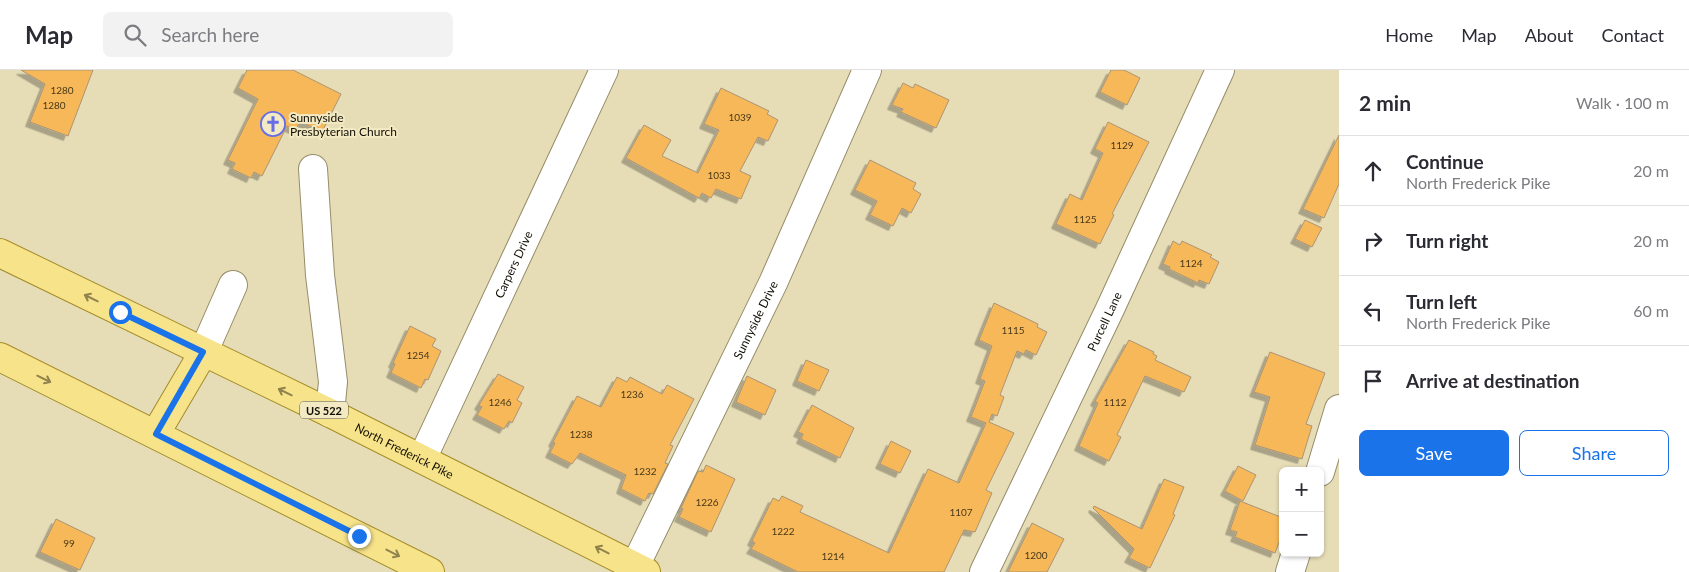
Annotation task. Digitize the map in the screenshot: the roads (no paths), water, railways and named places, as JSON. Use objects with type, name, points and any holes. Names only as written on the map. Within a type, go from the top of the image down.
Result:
[{"type":"main road","name":"North Frederick Pike","points":[[0,253],[330,413],[640,569]]},
{"type":"main road","points":[[156,434],[203,352]]},
{"type":"main road","points":[[0,357],[430,572]]},
{"type":"street","name":"Carpers Drive","points":[[422,459],[604,70]]},
{"type":"street","name":"Sunnyside Drive","points":[[640,569],[773,283],[867,70]]},
{"type":"street","name":"Purcell Lane","points":[[984,572],[1110,309],[1220,70]]},
{"type":"street","points":[[313,169],[320,275],[333,382],[330,413]]},
{"type":"street","points":[[203,352],[233,285]]},
{"type":"street","points":[[1321,467],[1339,408]]},
{"type":"street","points":[[1290,572],[1295,557]]},
{"type":"place","name":"Sunnyside Presbyterian Church","points":[[273,124]]}]
